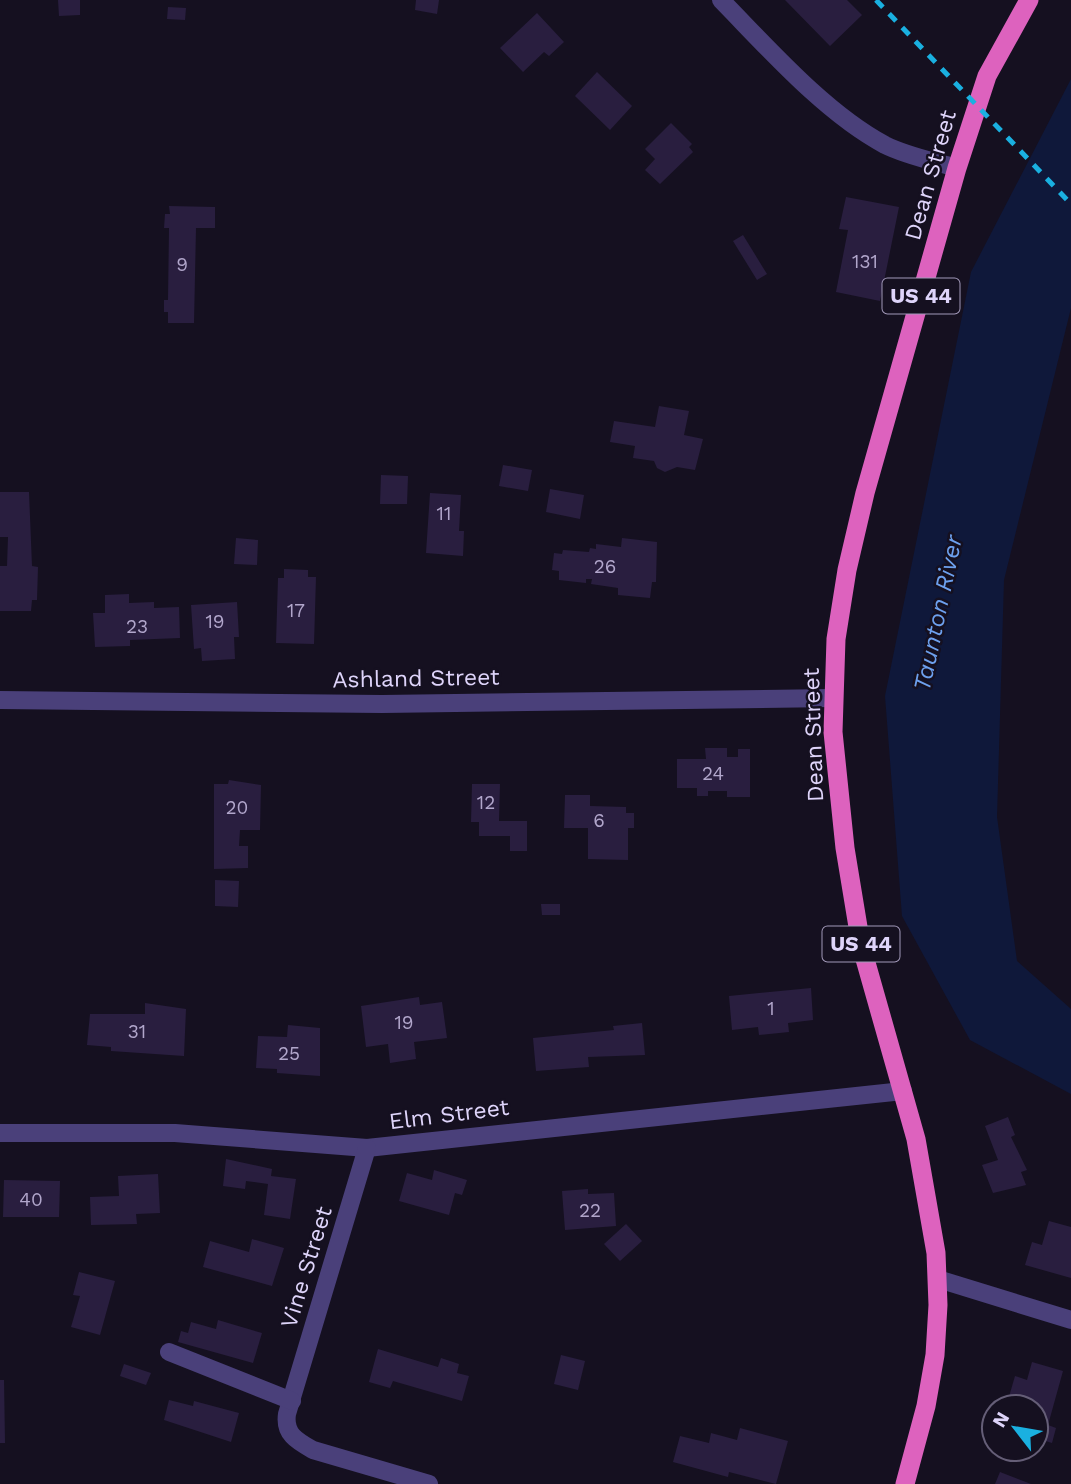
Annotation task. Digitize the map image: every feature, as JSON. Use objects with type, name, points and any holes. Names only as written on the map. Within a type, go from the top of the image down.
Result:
[{"type":"highway","name":"Dean Street","points":[[905,1484],[932,1380],[938,1279],[929,1203],[903,1091],[861,945],[839,799],[832,698],[840,609],[865,492],[957,168],[987,76],[1029,0]]},
{"type":"street","points":[[721,0],[790,69],[861,129],[886,145],[957,168]]},
{"type":"street","name":"Ashland Street","points":[[0,700],[382,704],[832,698]]},
{"type":"street","name":"Elm Street","points":[[0,1133],[175,1133],[367,1148],[903,1091]]},
{"type":"street","name":"Vine Street","points":[[367,1148],[286,1425],[297,1441],[313,1450],[429,1484]]},
{"type":"street","points":[[938,1279],[1071,1320]]},
{"type":"street","points":[[169,1352],[292,1401]]},
{"type":"water","name":"Taunton River","points":[[1071,79],[1071,308],[1004,580],[997,817],[1017,961],[1071,1009],[1071,1094],[970,1040],[902,916],[885,696],[971,272]]},
{"type":"building","points":[[58,0],[80,0],[80,15],[59,16]]},
{"type":"building","points":[[416,0],[439,0],[437,14],[415,10]]},
{"type":"building","points":[[785,0],[847,0],[862,15],[830,46]]},
{"type":"building","points":[[168,7],[186,8],[185,20],[167,19]]},
{"type":"building","points":[[537,13],[564,42],[549,56],[544,52],[523,72],[500,48]]},
{"type":"building","points":[[597,72],[632,106],[610,130],[575,96]]},
{"type":"building","points":[[671,123],[692,144],[689,147],[693,152],[660,184],[645,170],[655,159],[645,149]]},
{"type":"building","points":[[846,197],[899,207],[880,301],[836,292],[848,230],[839,229]]},
{"type":"building","points":[[169,206],[215,207],[215,228],[196,228],[194,323],[168,323],[168,312],[164,312],[164,300],[168,300],[169,228],[164,228],[165,214],[170,214]]},
{"type":"building","points":[[743,235],[767,274],[757,280],[733,241]]},
{"type":"building","points":[[659,406],[689,411],[684,435],[703,439],[695,470],[677,467],[665,472],[657,468],[654,461],[633,458],[635,446],[610,442],[614,421],[655,427]]},
{"type":"building","points":[[503,465],[532,470],[528,491],[499,486]]},
{"type":"building","points":[[381,475],[408,476],[407,504],[380,504]]},
{"type":"building","points":[[550,489],[584,495],[580,519],[546,512]]},
{"type":"building","points":[[0,492],[29,492],[32,566],[38,567],[37,600],[32,600],[31,611],[0,611],[0,566],[7,566],[8,537],[0,537]]},
{"type":"building","points":[[430,493],[461,495],[459,531],[464,531],[463,556],[426,553]]},
{"type":"building","points":[[236,538],[258,540],[257,565],[234,564]]},
{"type":"building","points":[[622,538],[657,542],[656,582],[652,582],[650,598],[618,595],[618,588],[591,584],[592,579],[586,579],[586,583],[559,580],[559,571],[552,570],[554,553],[562,554],[563,550],[589,552],[590,548],[596,549],[596,544],[621,547]]},
{"type":"building","points":[[284,569],[308,570],[308,577],[316,577],[314,644],[276,643],[278,578],[284,578]]},
{"type":"building","points":[[129,594],[129,603],[154,602],[154,608],[179,607],[180,638],[130,640],[130,646],[95,647],[93,613],[105,613],[105,595]]},
{"type":"building","points":[[237,602],[239,637],[234,637],[235,659],[202,661],[201,648],[194,649],[191,605]]},
{"type":"building","points":[[705,748],[727,748],[727,757],[738,757],[738,749],[750,749],[750,797],[727,797],[727,791],[708,791],[708,796],[697,796],[697,788],[677,788],[677,759],[706,759]]},
{"type":"building","points":[[229,780],[261,785],[260,830],[240,830],[239,846],[248,846],[248,868],[214,869],[214,784],[228,784]]},
{"type":"building","points":[[472,784],[500,784],[499,821],[527,821],[527,851],[510,851],[510,836],[479,836],[479,822],[471,822]]},
{"type":"building","points":[[565,795],[590,795],[590,806],[626,807],[626,813],[634,813],[634,828],[628,828],[628,860],[588,859],[588,828],[564,828]]},
{"type":"building","points":[[215,880],[239,881],[238,907],[215,906]]},
{"type":"building","points":[[541,904],[560,904],[560,915],[542,915]]},
{"type":"building","points":[[811,988],[813,1020],[788,1023],[789,1032],[759,1035],[758,1027],[732,1030],[729,996]]},
{"type":"building","points":[[419,997],[420,1005],[442,1002],[447,1038],[414,1042],[416,1059],[390,1063],[388,1044],[366,1047],[361,1006]]},
{"type":"building","points":[[145,1003],[186,1009],[184,1056],[111,1051],[111,1047],[87,1045],[90,1014],[145,1014]]},
{"type":"building","points":[[642,1023],[645,1055],[588,1057],[589,1067],[536,1071],[533,1038],[614,1030],[613,1026]]},
{"type":"building","points":[[288,1025],[320,1028],[320,1076],[277,1073],[277,1069],[256,1068],[258,1036],[287,1037]]},
{"type":"building","points":[[1008,1117],[1015,1135],[1011,1137],[1027,1170],[1021,1172],[1026,1185],[993,1193],[982,1165],[998,1160],[985,1126]]},
{"type":"building","points":[[226,1159],[272,1169],[271,1176],[296,1179],[290,1219],[264,1215],[268,1184],[246,1181],[245,1189],[223,1186]]},
{"type":"building","points":[[434,1170],[467,1180],[462,1195],[455,1193],[449,1215],[399,1201],[407,1173],[432,1180]]},
{"type":"building","points":[[158,1174],[160,1213],[136,1214],[137,1224],[91,1225],[90,1197],[119,1196],[118,1176]]},
{"type":"building","points":[[4,1180],[60,1181],[59,1217],[3,1217]]},
{"type":"building","points":[[588,1189],[588,1194],[614,1193],[616,1226],[565,1230],[562,1191]]},
{"type":"building","points":[[1049,1221],[1071,1227],[1071,1278],[1025,1265],[1032,1242],[1042,1245]]},
{"type":"building","points":[[626,1224],[642,1241],[620,1261],[604,1244]]},
{"type":"building","points":[[252,1239],[284,1248],[272,1286],[203,1267],[210,1241],[249,1252]]},
{"type":"building","points":[[79,1272],[115,1281],[100,1335],[71,1327],[80,1296],[73,1295]]},
{"type":"building","points":[[218,1320],[262,1333],[253,1363],[178,1342],[181,1331],[188,1333],[191,1322],[216,1329]]},
{"type":"building","points":[[378,1349],[438,1367],[441,1358],[459,1364],[457,1373],[469,1376],[462,1401],[393,1381],[390,1388],[369,1382]]},
{"type":"building","points":[[561,1355],[585,1361],[578,1390],[554,1384]]},
{"type":"building","points":[[1032,1362],[1063,1371],[1050,1418],[1050,1393],[1010,1393],[1015,1376],[1027,1380]]},
{"type":"building","points":[[124,1364],[151,1373],[146,1385],[120,1376]]},
{"type":"building","points":[[0,1380],[4,1380],[5,1443],[0,1443]]},
{"type":"building","points":[[169,1400],[193,1406],[194,1401],[239,1413],[231,1442],[164,1420]]},
{"type":"building","points":[[1050,1426],[1056,1428],[1050,1442]]},
{"type":"building","points":[[740,1428],[788,1441],[776,1484],[729,1472],[728,1477],[673,1462],[680,1436],[709,1443],[711,1433],[737,1440]]},
{"type":"building","points":[[1000,1472],[1031,1484],[995,1484]]},
{"type":"railway","points":[[876,0],[1071,204]]}]
